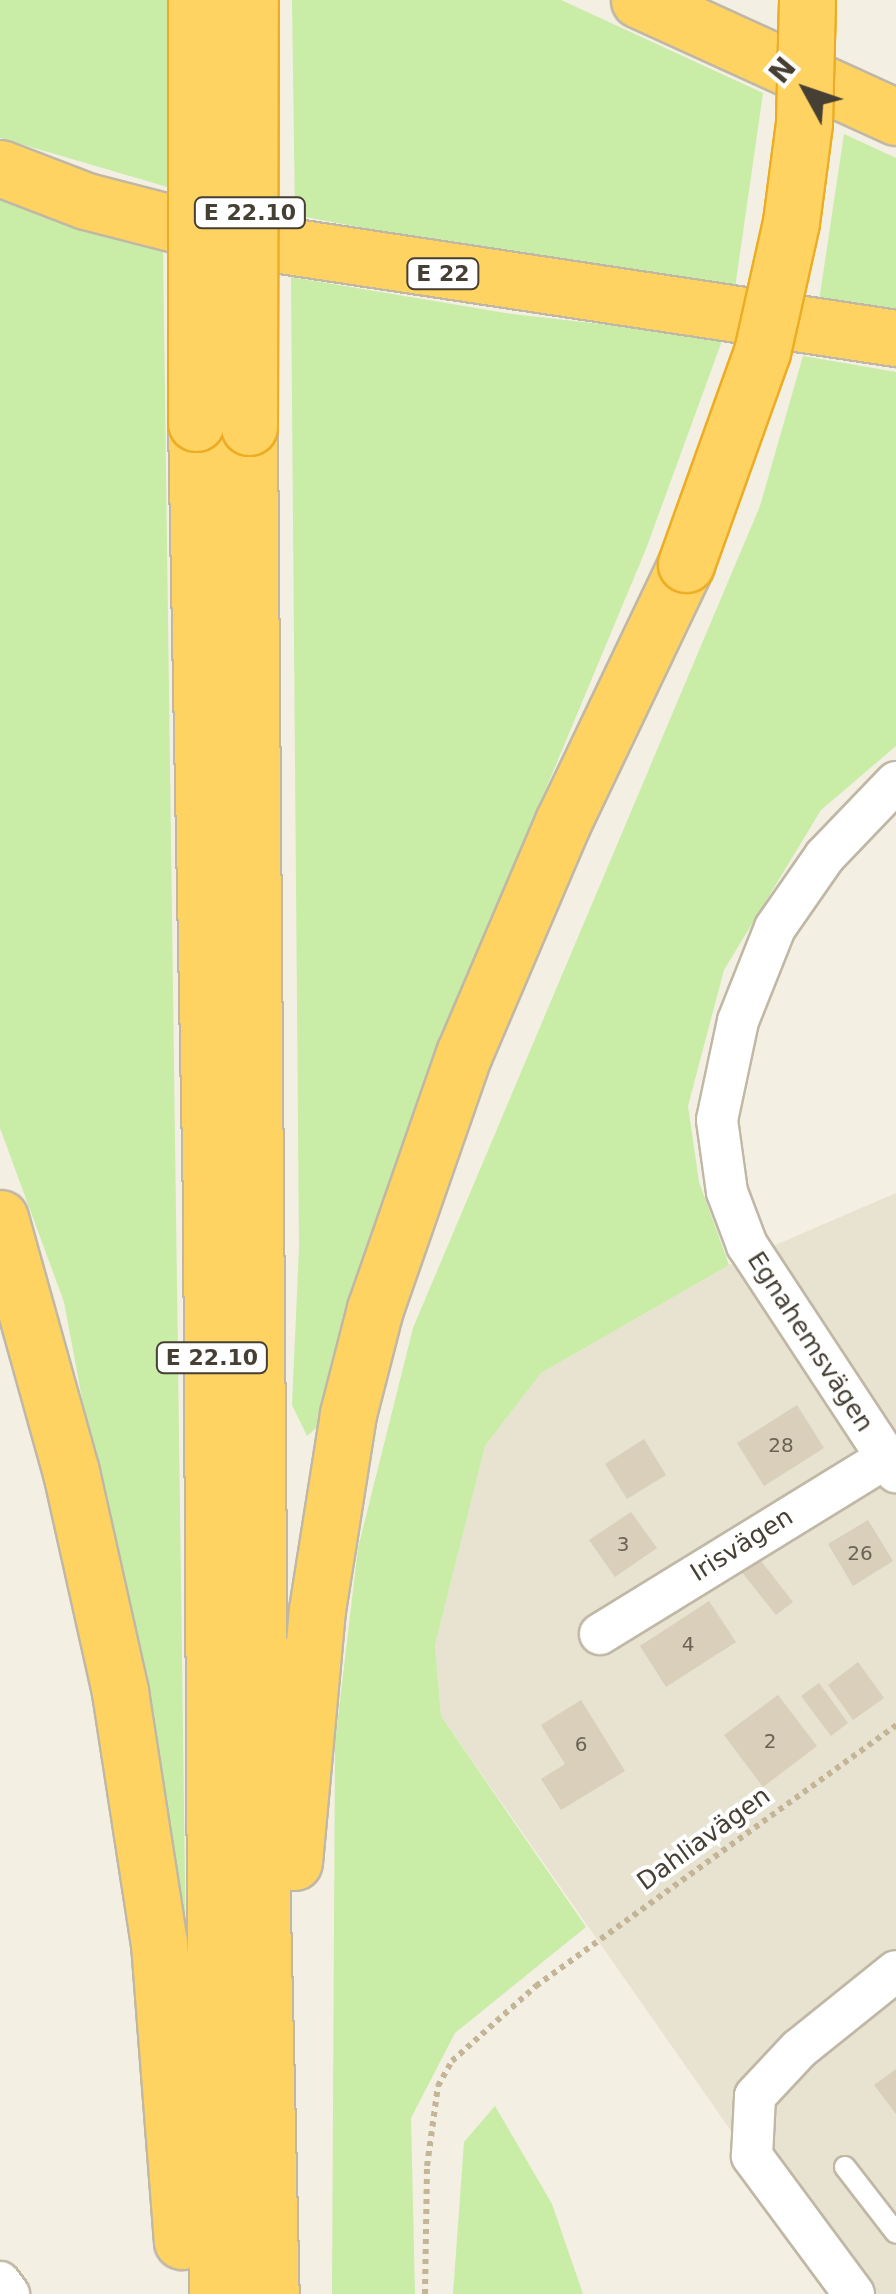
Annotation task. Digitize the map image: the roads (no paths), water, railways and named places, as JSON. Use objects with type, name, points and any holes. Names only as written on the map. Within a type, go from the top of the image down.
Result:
[{"type":"highway","name":"E 22.10","points":[[196,0],[223,425],[271,2294]]},
{"type":"highway","name":"E 22.10","points":[[217,2294],[211,1224],[223,425],[250,0]]},
{"type":"highway","points":[[640,0],[896,117]]},
{"type":"highway","points":[[282,2294],[295,2132],[292,1904],[300,1757],[348,1414],[408,1202],[464,1054],[562,822],[686,564],[762,352],[791,222],[804,122],[806,0]]},
{"type":"highway","name":"E 22","points":[[0,168],[86,201],[222,236],[896,338]]},
{"type":"highway","points":[[0,1218],[70,1472],[120,1692],[160,1943],[186,2294]]},
{"type":"street","name":"Egnahemsvägen","points":[[891,1465],[747,1245],[727,1192],[716,1120],[738,1021],[775,928],[825,856],[896,782]]},
{"type":"street","name":"Irisvägen","points":[[600,1634],[891,1465]]},
{"type":"street","points":[[854,2294],[752,2156],[755,2096],[799,2049],[896,1971]]},
{"type":"street","points":[[0,2282],[9,2294]]},
{"type":"lane","points":[[845,2168],[896,2234]]}]
